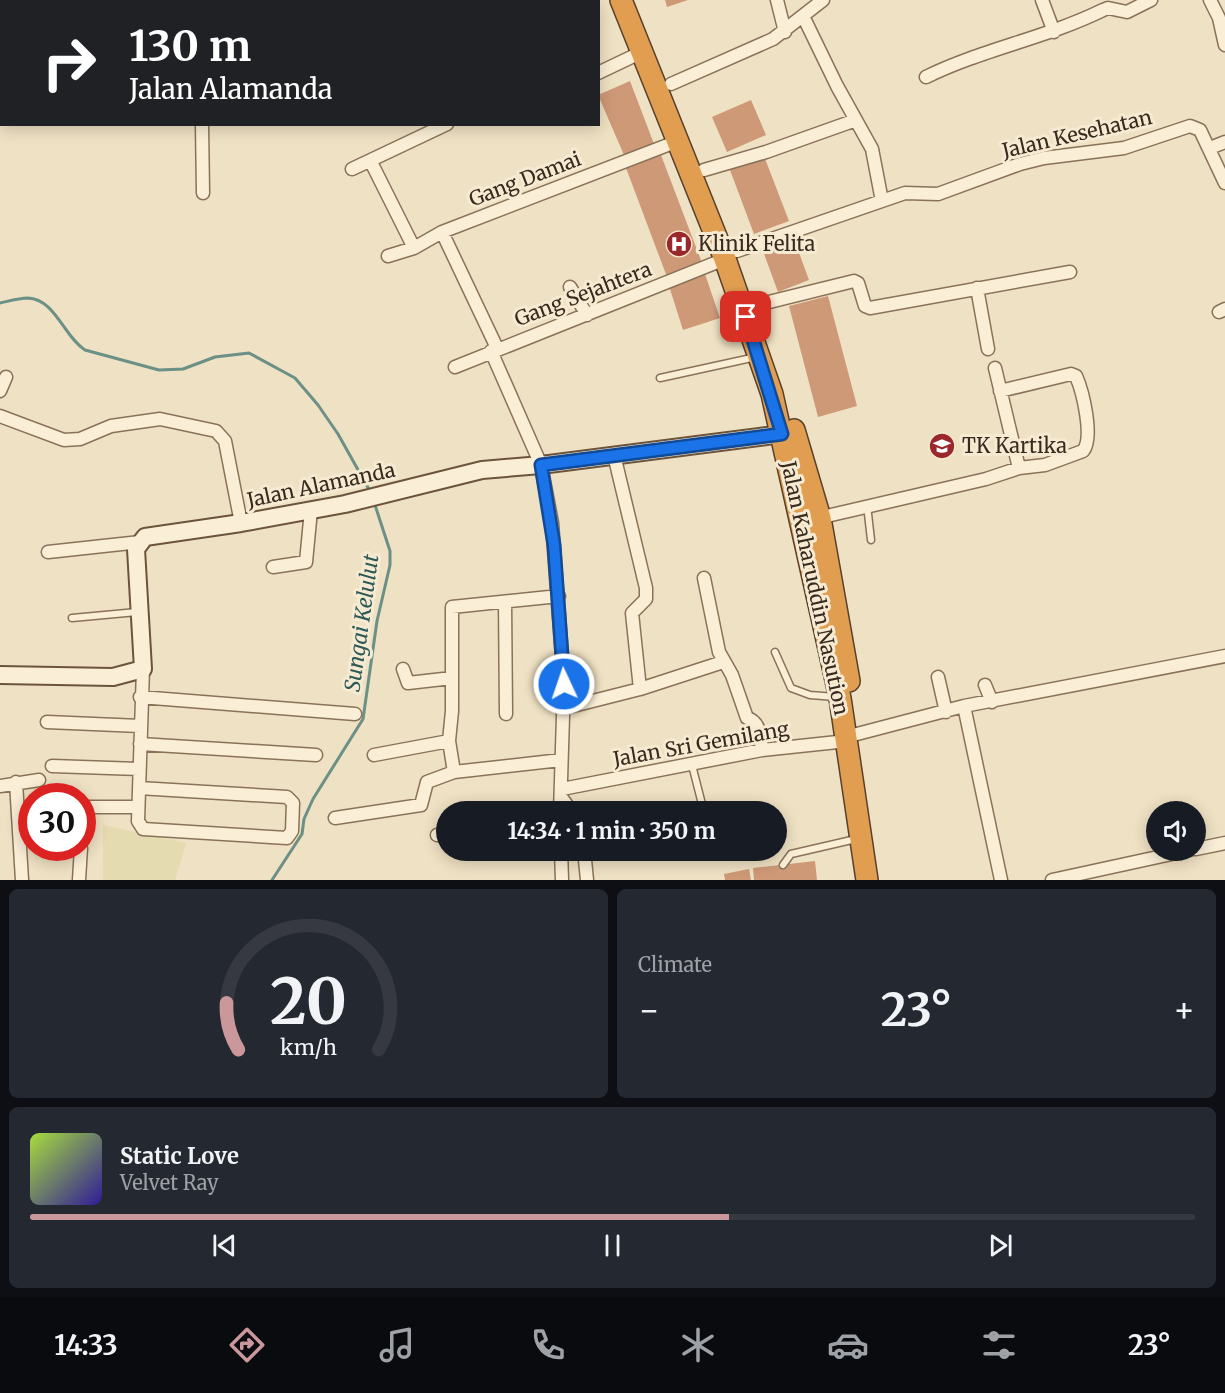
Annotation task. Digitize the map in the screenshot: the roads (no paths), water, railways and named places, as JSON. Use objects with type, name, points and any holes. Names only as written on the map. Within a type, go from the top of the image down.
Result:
[{"type":"highway","name":"Jalan Kaharuddin Nasution","points":[[621,0],[678,141],[757,305],[810,520],[843,640],[867,880]]},
{"type":"highway","name":"Jalan Kaharuddin Nasution","points":[[636,0],[704,170],[731,255],[782,434],[810,520],[840,698],[852,737],[881,880]]},
{"type":"street","points":[[777,0],[785,32]]},
{"type":"street","points":[[671,84],[785,32],[823,0]]},
{"type":"street","points":[[1042,0],[1054,32]]},
{"type":"street","points":[[926,77],[957,62],[1054,32],[1108,8],[1127,12],[1151,0]]},
{"type":"street","points":[[1210,0],[1219,18],[1225,45]]},
{"type":"street","points":[[804,18],[872,149],[882,201]]},
{"type":"street","points":[[600,72],[642,52]]},
{"type":"street","points":[[704,170],[766,152],[856,120]]},
{"type":"street","points":[[202,126],[203,193]]},
{"type":"street","points":[[352,169],[443,126]]},
{"type":"street","name":"Jalan Kesehatan","points":[[731,255],[905,193],[938,194],[1020,164],[1044,158],[1124,148],[1190,126],[1200,130],[1225,183]]},
{"type":"street","name":"Gang Damai","points":[[388,256],[414,248],[442,232],[678,141]]},
{"type":"street","points":[[1210,148],[1225,142]]},
{"type":"street","points":[[371,162],[414,248]]},
{"type":"street","points":[[442,232],[541,465],[552,523],[559,596],[564,684],[561,709],[561,801]]},
{"type":"street","name":"Gang Sejahtera","points":[[455,367],[731,255]]},
{"type":"street","points":[[757,305],[854,281],[858,283],[865,306],[870,308],[1070,272]]},
{"type":"street","points":[[570,287],[587,315]]},
{"type":"street","points":[[977,288],[988,349]]},
{"type":"street","points":[[995,368],[1019,468]]},
{"type":"street","points":[[810,520],[986,479],[1019,468],[1045,465],[1084,449],[1089,437],[1078,380],[1071,374],[1000,391]]},
{"type":"street","points":[[0,391],[6,377]]},
{"type":"street","points":[[0,416],[70,440],[111,426],[160,419],[216,431],[225,441],[241,523]]},
{"type":"street","name":"Jalan Alamanda","points":[[140,542],[145,537],[241,523],[373,497],[482,470],[541,465],[782,434]]},
{"type":"street","points":[[614,456],[646,588],[646,598],[632,613],[640,689]]},
{"type":"street","points":[[273,567],[306,562],[311,510]]},
{"type":"street","points":[[48,552],[140,542]]},
{"type":"street","points":[[139,788],[287,797],[293,802],[292,831],[287,838],[142,829],[139,826],[138,807],[140,697],[143,669],[136,549],[140,542]]},
{"type":"street","points":[[704,578],[711,618],[723,662],[732,675],[747,718],[754,720],[759,728],[762,750]]},
{"type":"street","points":[[454,772],[449,741],[452,607],[457,604],[559,596]]},
{"type":"street","points":[[505,602],[506,714]]},
{"type":"street","name":"Jalan Sri Gemilang","points":[[562,793],[762,750],[852,737],[964,706],[1225,656]]},
{"type":"street","points":[[561,709],[640,689],[723,662]]},
{"type":"street","points":[[0,675],[113,677],[143,669]]},
{"type":"street","points":[[404,669],[408,683],[452,678]]},
{"type":"street","points":[[938,677],[946,712]]},
{"type":"street","points":[[985,685],[992,702]]},
{"type":"street","points":[[140,697],[355,714]]},
{"type":"street","points":[[964,706],[1001,880]]},
{"type":"street","points":[[47,722],[140,726]]},
{"type":"street","points":[[374,755],[449,741]]},
{"type":"street","points":[[140,744],[316,755]]},
{"type":"street","points":[[334,818],[422,805],[427,782],[454,772],[561,760]]},
{"type":"street","points":[[52,766],[139,769]]},
{"type":"street","points":[[0,786],[39,780]]},
{"type":"street","points":[[16,782],[18,793]]},
{"type":"street","points":[[562,793],[566,801]]},
{"type":"street","points":[[96,807],[138,807]]},
{"type":"street","points":[[1206,847],[1225,843]]},
{"type":"street","points":[[1052,880],[1068,879],[1146,860]]},
{"type":"street","points":[[22,880],[24,861]]},
{"type":"street","points":[[79,880],[80,861]]},
{"type":"street","points":[[561,861],[562,880]]},
{"type":"street","points":[[585,861],[587,880]]},
{"type":"lane","points":[[660,378],[760,356]]},
{"type":"lane","points":[[867,506],[871,540]]},
{"type":"lane","points":[[72,618],[141,612]]},
{"type":"lane","points":[[776,652],[791,688],[810,695],[840,698]]},
{"type":"lane","points":[[692,765],[701,801]]},
{"type":"lane","points":[[783,865],[791,854],[861,838]]},
{"type":"waterway","name":"Sungai Kelulut","points":[[0,303],[25,298],[37,300],[52,311],[71,337],[85,350],[159,370],[183,369],[215,357],[249,353],[295,378],[338,434],[371,493]]},
{"type":"waterway","name":"Sungai Kelulut","points":[[272,880],[302,834],[304,819],[313,799],[363,719],[377,621],[390,565],[390,551],[374,502]]},
{"type":"place","name":"Klinik Felita","points":[[679,244]]},
{"type":"place","name":"TK Kartika","points":[[942,446]]}]
